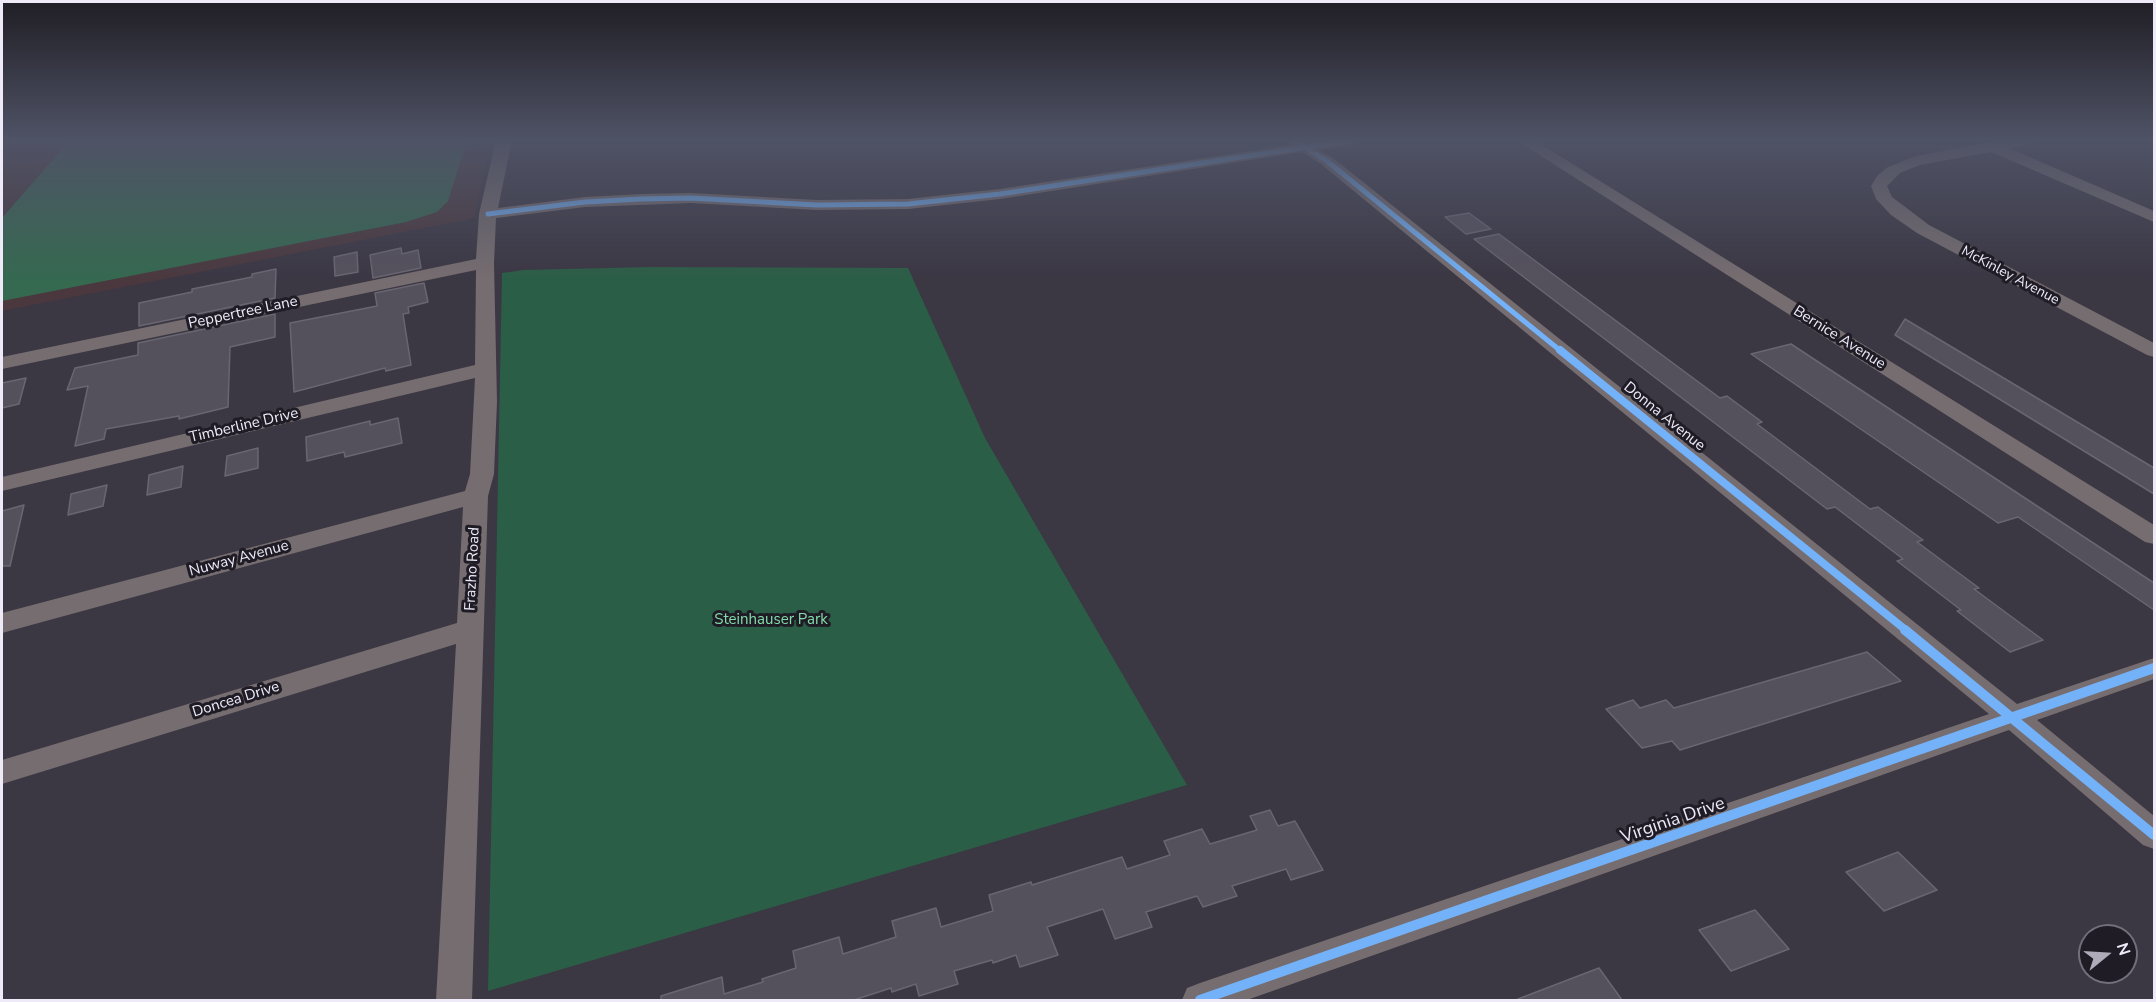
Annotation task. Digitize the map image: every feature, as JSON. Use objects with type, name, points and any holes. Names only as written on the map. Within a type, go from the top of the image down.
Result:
[{"type":"street","name":"Frazho Road","points":[[454,1000],[476,496],[482,474],[486,369],[485,263],[488,214],[494,187]]},
{"type":"street","points":[[488,214],[585,202],[650,198],[817,205],[908,204],[1043,187]]},
{"type":"street","name":"Donna Avenue","points":[[1359,187],[2014,718],[2154,836]]},
{"type":"street","name":"Bernice Avenue","points":[[1598,187],[2154,536]]},
{"type":"street","name":"McKinley Avenue","points":[[1879,187],[1884,199],[1923,229],[2154,351]]},
{"type":"street","points":[[2083,187],[2154,218]]},
{"type":"street","name":"Peppertree Lane","points":[[2,363],[485,263]]},
{"type":"street","name":"Timberline Drive","points":[[2,484],[486,369]]},
{"type":"street","name":"Nuway Avenue","points":[[2,623],[476,496]]},
{"type":"street","name":"Doncea Drive","points":[[2,772],[471,629]]},
{"type":"street","name":"Virginia Drive","points":[[1200,1000],[2154,668]]},
{"type":"shaded area","points":[[2,187],[481,187],[474,218],[2,311]]},
{"type":"green space","points":[[29,187],[452,187],[448,201],[437,212],[406,222],[2,301],[2,218]]},
{"type":"green space","name":"Steinhauser Park","points":[[651,267],[908,268],[985,438],[1187,785],[488,991],[502,273],[524,270]]},
{"type":"building","points":[[1469,213],[1491,229],[1466,234],[1445,217]]},
{"type":"building","points":[[1499,234],[1720,398],[1727,396],[1762,422],[1757,424],[1870,509],[1878,507],[1923,540],[1917,542],[1979,588],[1974,589],[2043,640],[2010,652],[1957,611],[1961,610],[1897,561],[1903,559],[1835,507],[1827,509],[1474,239]]},
{"type":"building","points":[[401,248],[402,254],[418,250],[421,268],[373,278],[370,255]]},
{"type":"building","points":[[357,252],[358,272],[335,276],[334,257]]},
{"type":"building","points":[[276,269],[275,298],[139,326],[139,303],[192,292],[192,289],[252,277],[252,274]]},
{"type":"building","points":[[424,283],[428,302],[408,307],[409,313],[403,314],[411,365],[386,371],[385,368],[294,392],[290,323],[377,306],[375,293]]},
{"type":"building","points":[[275,314],[275,337],[230,347],[228,407],[179,419],[179,416],[106,429],[104,439],[75,446],[88,386],[67,390],[75,368],[138,355],[138,343]]},
{"type":"building","points":[[1905,319],[2154,468],[2154,494],[1895,335]]},
{"type":"building","points":[[1791,344],[2154,583],[2154,610],[2018,517],[1998,523],[1751,354]]},
{"type":"building","points":[[26,378],[19,404],[2,408],[2,383]]},
{"type":"building","points":[[398,418],[402,443],[345,457],[344,452],[307,461],[306,437],[370,421],[370,425]]},
{"type":"building","points":[[258,448],[258,468],[225,476],[227,456]]},
{"type":"building","points":[[183,466],[181,487],[147,495],[149,475]]},
{"type":"building","points":[[107,485],[103,506],[68,515],[71,494]]},
{"type":"building","points":[[24,505],[10,566],[2,566],[2,511]]},
{"type":"building","points":[[1867,652],[1901,681],[1680,750],[1672,741],[1642,748],[1606,709],[1633,700],[1640,708],[1666,700],[1674,708]]},
{"type":"building","points":[[1270,810],[1278,826],[1295,821],[1323,870],[1291,880],[1286,869],[1232,886],[1237,896],[1203,907],[1197,896],[1146,912],[1152,927],[1115,939],[1103,909],[1047,927],[1058,955],[1020,967],[1016,955],[993,963],[992,960],[954,971],[958,984],[919,996],[916,984],[892,992],[891,988],[854,1000],[661,1000],[661,996],[722,977],[724,994],[763,982],[762,979],[796,968],[793,951],[839,937],[843,954],[896,937],[892,921],[936,908],[941,927],[993,911],[989,895],[1031,882],[1032,885],[1122,857],[1127,869],[1170,855],[1164,841],[1202,829],[1210,844],[1257,830],[1250,816]]},
{"type":"building","points":[[1898,852],[1937,890],[1884,911],[1846,872]]},
{"type":"building","points":[[1755,910],[1789,949],[1731,971],[1699,930]]},
{"type":"building","points":[[1599,968],[1622,1000],[1518,1000],[1518,999]]},
{"type":"cycle path","points":[[488,214],[585,202],[641,199],[691,198],[817,205],[908,204],[1047,187]]},
{"type":"cycle path","points":[[1359,187],[2014,718],[2154,835]]},
{"type":"cycle path","points":[[1200,1000],[2154,668]]}]
